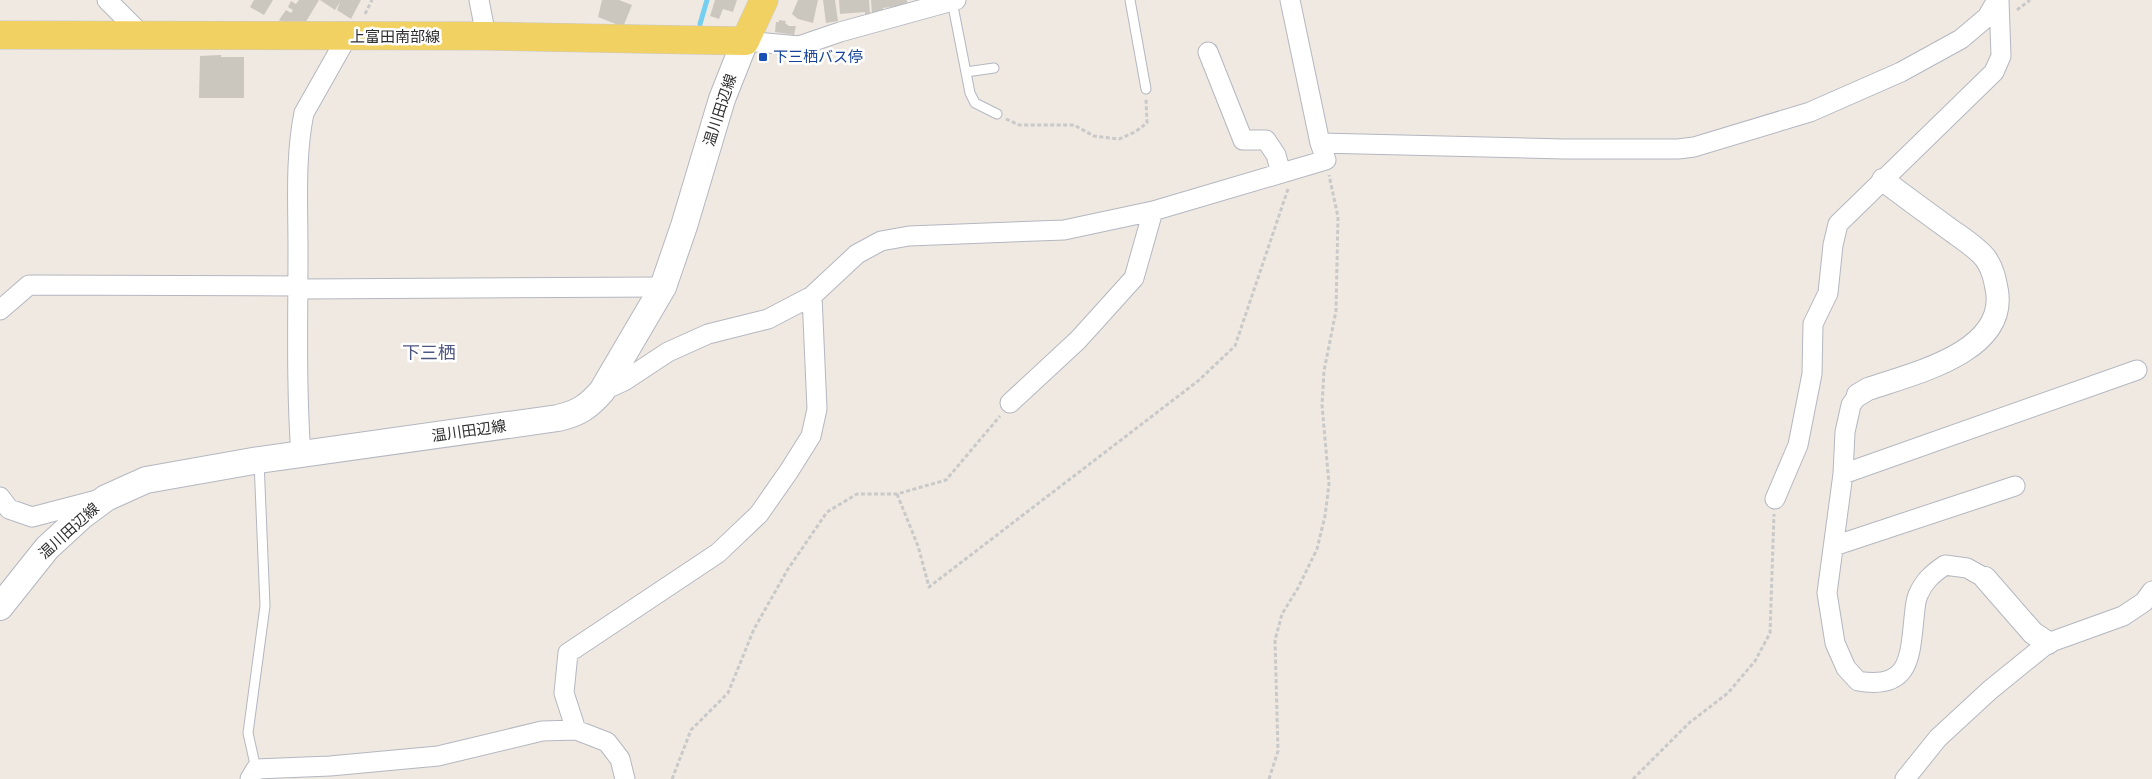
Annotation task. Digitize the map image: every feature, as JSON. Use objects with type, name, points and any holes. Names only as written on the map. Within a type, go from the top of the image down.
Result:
[{"type":"main road","points":[[745,41],[764,0]]},
{"type":"main road","name":"上富田南部線","points":[[0,35],[486,36],[745,41]]},
{"type":"main road","name":"温川田辺線","points":[[0,607],[47,548],[106,498],[146,480],[258,460],[558,418],[577,413],[590,404],[602,391],[663,287],[684,226],[722,99],[745,41]]},
{"type":"street","points":[[107,0],[143,36]]},
{"type":"street","points":[[479,0],[486,36]]},
{"type":"street","points":[[745,41],[799,46],[840,32],[954,0]]},
{"type":"street","points":[[1290,0],[1323,151]]},
{"type":"street","points":[[602,391],[624,380],[668,352],[708,334],[768,319],[812,296],[857,254],[881,241],[909,236],[1064,230],[1153,211],[1288,171],[1323,151],[1678,149],[1694,147],[1810,112],[1901,72],[1961,39],[1987,17],[1998,0]]},
{"type":"street","points":[[1775,499],[1798,445],[1812,374],[1813,324],[1828,293],[1833,245],[1838,224],[1994,72],[2001,56],[1998,0]]},
{"type":"street","points":[[300,455],[298,162],[301,126],[304,112],[347,37]]},
{"type":"street","points":[[1208,52],[1243,140],[1266,140],[1288,171]]},
{"type":"street","points":[[1883,180],[1986,258],[1995,275],[1998,308],[1992,324],[1976,342],[1960,355],[1858,395],[1851,405],[1845,432],[1843,474],[1828,593],[1835,643],[1846,668],[1858,681],[1876,684],[1891,680],[1904,669],[1911,649],[1917,597],[1927,577],[1945,565],[1967,568],[1985,578],[2033,633],[2048,643]]},
{"type":"street","points":[[1010,403],[1078,340],[1134,278],[1153,211]]},
{"type":"street","points":[[0,310],[29,286],[298,286],[304,289],[663,287]]},
{"type":"street","points":[[576,730],[564,693],[568,653],[718,553],[759,514],[811,436],[817,409],[812,296]]},
{"type":"street","points":[[1843,474],[2137,370]]},
{"type":"street","points":[[1834,546],[2016,486]]},
{"type":"street","points":[[0,496],[9,509],[32,517],[106,498]]},
{"type":"street","points":[[1905,779],[1938,738],[1990,690],[2048,643],[2123,616],[2144,602],[2152,591]]},
{"type":"street","points":[[253,774],[438,756],[542,731],[576,730],[607,742],[620,759],[625,779]]},
{"type":"lane","points":[[954,0],[970,93],[975,103],[997,114]]},
{"type":"lane","points":[[1130,0],[1146,89]]},
{"type":"lane","points":[[966,72],[994,68]]},
{"type":"lane","points":[[253,774],[248,733],[265,606],[258,460]]},
{"type":"path","points":[[997,114],[1018,125],[1074,125],[1094,136],[1118,139],[1135,132],[1147,123],[1146,89]]},
{"type":"path","points":[[1269,779],[1278,751],[1275,640],[1282,614],[1298,588],[1317,549],[1325,516],[1329,484],[1322,405],[1324,371],[1336,311],[1338,217],[1323,151]]},
{"type":"path","points":[[897,494],[918,546],[929,587],[1198,382],[1235,346],[1288,171]]},
{"type":"path","points":[[672,779],[692,730],[728,693],[754,629],[788,569],[827,512],[857,494],[897,494],[946,480],[1010,403]]},
{"type":"path","points":[[1633,779],[1689,723],[1728,694],[1756,661],[1770,632],[1775,499]]},
{"type":"building","points":[[254,0],[273,0],[264,15],[250,7]]},
{"type":"building","points":[[299,0],[319,0],[304,25],[298,22],[295,26],[290,26],[279,20],[286,10],[291,13],[293,10],[288,7],[291,1],[296,4]]},
{"type":"building","points":[[320,0],[361,0],[351,19],[337,10],[340,2],[335,10]]},
{"type":"building","points":[[602,0],[619,0],[632,5],[623,27],[598,17]]},
{"type":"building","points":[[715,0],[737,0],[733,12],[723,9],[719,19],[710,16]]},
{"type":"building","points":[[798,0],[818,0],[813,23],[798,19],[792,14]]},
{"type":"building","points":[[823,0],[835,0],[838,21],[826,23]]},
{"type":"building","points":[[839,0],[869,0],[870,14],[865,15],[865,12],[840,14]]},
{"type":"building","points":[[871,0],[907,0],[907,5],[883,8],[883,12],[872,14]]},
{"type":"building","points":[[779,20],[786,21],[785,23],[789,26],[796,26],[794,35],[775,32],[776,22],[779,22]]},
{"type":"building","points":[[221,55],[221,57],[244,57],[244,98],[199,98],[200,56]]},
{"type":"waterway","points":[[700,24],[707,0]]},
{"type":"place","name":"下三栖バス停","points":[[763,57]]},
{"type":"district","name":"下三栖","points":[[429,353]]}]
